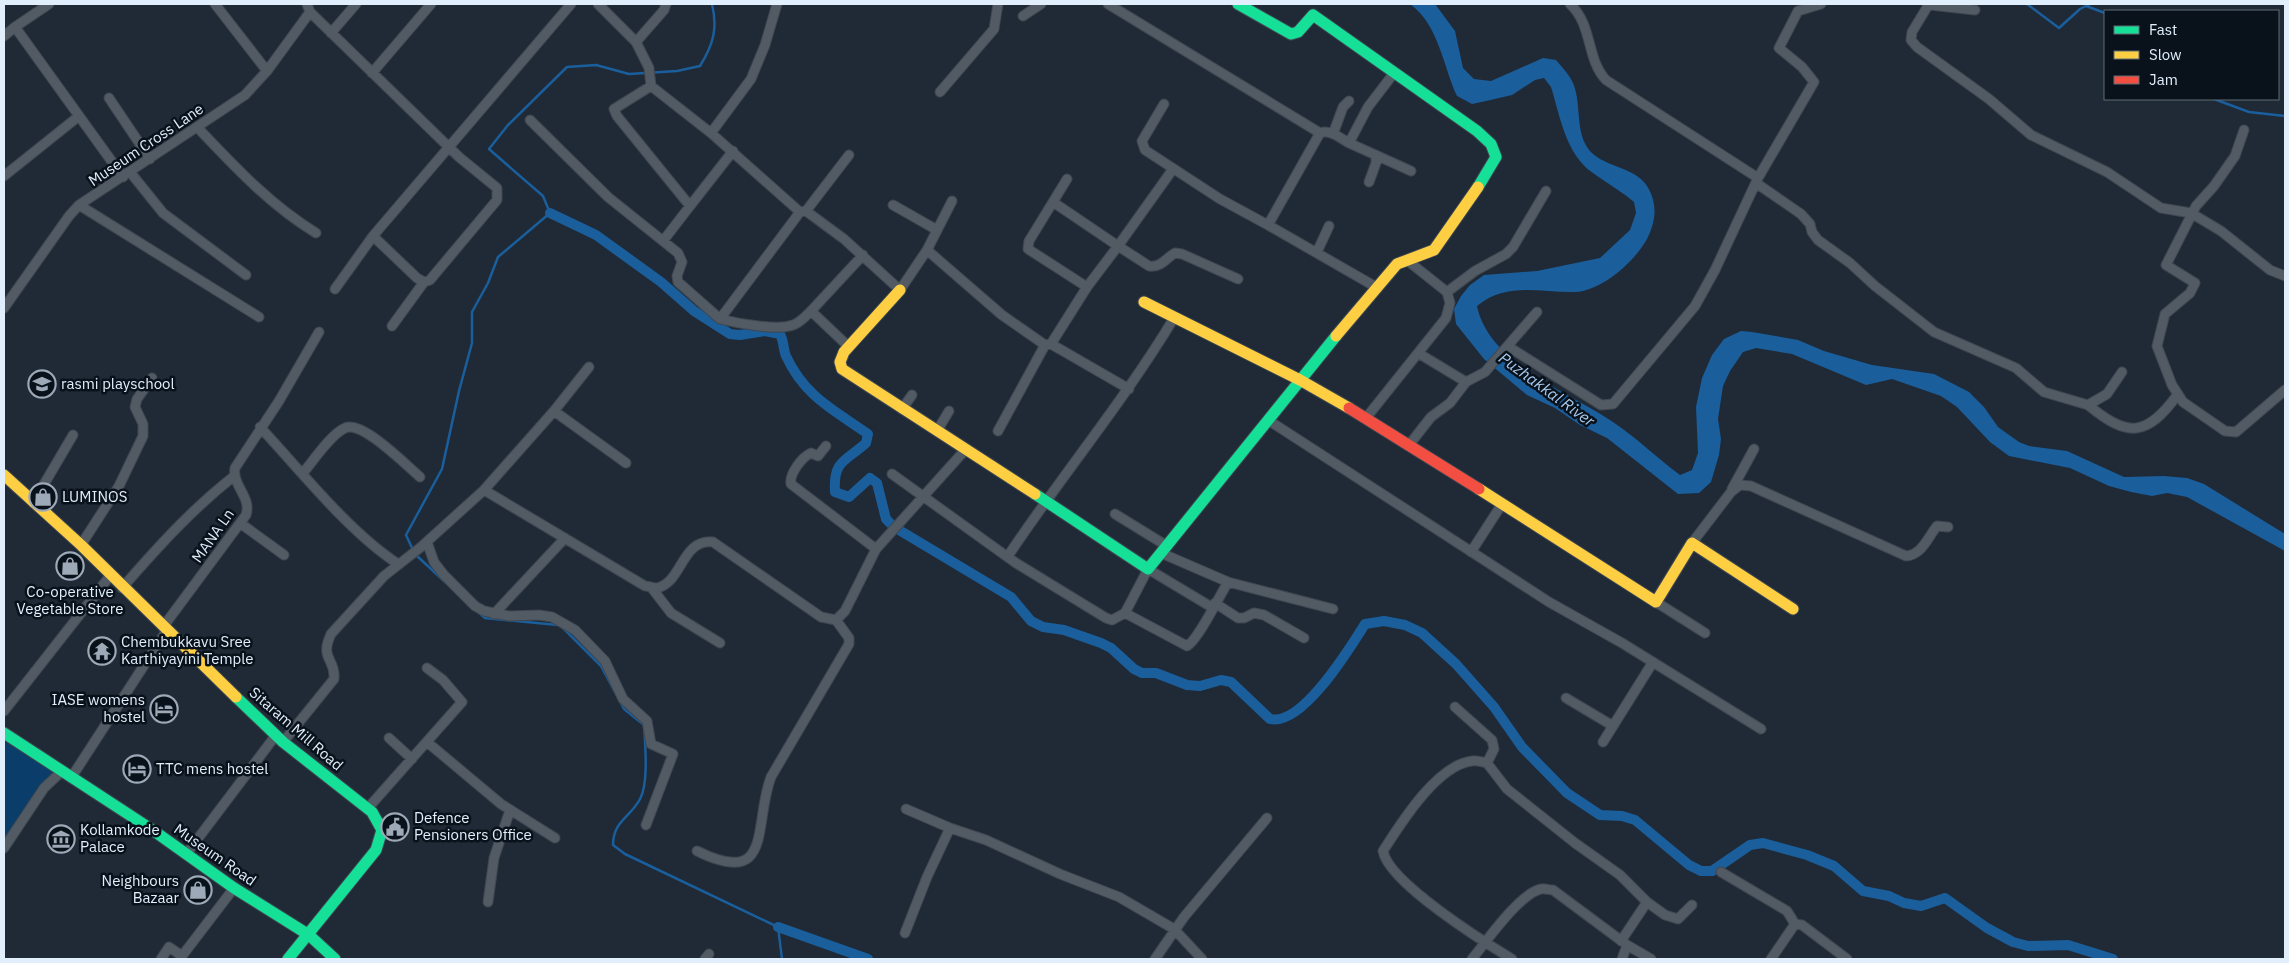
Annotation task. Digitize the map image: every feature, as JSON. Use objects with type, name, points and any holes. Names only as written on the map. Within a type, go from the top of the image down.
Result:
[{"type":"street","points":[[4,36],[49,4]]},
{"type":"street","points":[[215,4],[267,71]]},
{"type":"street","points":[[331,33],[356,4]]},
{"type":"street","points":[[372,73],[431,4]]},
{"type":"street","points":[[335,290],[373,236],[448,146],[572,4]]},
{"type":"street","points":[[598,4],[636,42],[649,68],[651,84],[733,151],[803,212],[813,214],[863,255],[900,290]]},
{"type":"street","points":[[636,42],[664,10],[666,4]]},
{"type":"street","points":[[711,133],[751,79],[765,45],[777,4]]},
{"type":"street","points":[[940,92],[994,28],[998,4]]},
{"type":"street","points":[[1023,16],[1041,4]]},
{"type":"street","points":[[1108,4],[1320,133]]},
{"type":"street","points":[[892,474],[1008,556],[1106,618],[1116,619],[1125,613],[1148,569],[1376,287],[1397,264],[1434,250],[1492,167],[1496,157],[1490,144],[1477,131],[1313,15],[1298,32],[1291,34],[1238,4]]},
{"type":"street","points":[[1570,4],[1584,21],[1597,68],[1606,80],[1757,181],[1800,214],[1810,224],[1812,232],[1818,240],[1850,263],[1875,286],[1934,332],[2016,368],[2044,392],[2088,405],[2106,420],[2127,429],[2142,428],[2157,420],[2178,394]]},
{"type":"street","points":[[1505,349],[1512,349],[1601,405],[1613,404],[1695,306],[1716,270],[1757,181],[1814,82],[1802,67],[1779,48],[1798,11],[1820,4]]},
{"type":"street","points":[[1975,10],[1930,4],[1912,32],[1911,40],[1917,48],[1989,99],[2031,135],[2107,172],[2161,208],[2191,214],[2221,230],[2270,270],[2285,276]]},
{"type":"street","points":[[309,8],[331,33],[448,146],[490,180],[498,193],[497,200],[430,280],[424,282],[392,326]]},
{"type":"street","name":"Museum Cross Lane","points":[[4,308],[69,216],[79,206],[245,95],[267,71],[309,8]]},
{"type":"street","points":[[15,27],[79,116],[126,175],[163,213],[246,275]]},
{"type":"street","points":[[1349,144],[1368,107],[1394,72]]},
{"type":"street","points":[[651,84],[614,109],[617,116],[690,206]]},
{"type":"street","points":[[109,98],[150,159]]},
{"type":"street","points":[[1333,134],[1342,107],[1349,101]]},
{"type":"street","points":[[1164,104],[1147,131],[1142,146],[1220,200],[1317,252],[1376,287]]},
{"type":"street","points":[[4,176],[79,116]]},
{"type":"street","points":[[530,120],[608,196],[682,258],[677,276],[678,282],[720,319],[750,326],[784,327],[798,323],[863,255]]},
{"type":"street","points":[[197,127],[258,190],[282,210],[316,233]]},
{"type":"street","points":[[2244,130],[2235,156],[2191,214],[2166,265],[2194,283],[2190,293],[2165,314],[2157,346],[2183,402],[2225,431],[2236,432],[2285,390]]},
{"type":"street","points":[[1268,225],[1320,133],[1324,131],[1411,171]]},
{"type":"street","points":[[663,241],[733,151]]},
{"type":"street","points":[[720,319],[849,155]]},
{"type":"street","points":[[1369,182],[1376,163],[1376,156]]},
{"type":"street","points":[[998,430],[1048,344],[1173,169]]},
{"type":"street","points":[[1068,179],[1030,241],[1028,249],[1087,287]]},
{"type":"street","points":[[1447,292],[1475,271],[1506,254],[1513,246],[1546,190]]},
{"type":"street","points":[[952,201],[927,250],[900,290],[849,347],[840,360],[840,365],[844,371],[1148,569],[1238,618],[1244,618],[1254,613],[1264,615],[1304,638]]},
{"type":"street","points":[[1054,202],[1149,266],[1155,267],[1163,263],[1175,252],[1238,279]]},
{"type":"street","points":[[894,205],[937,230]]},
{"type":"street","points":[[79,206],[259,317]]},
{"type":"street","points":[[1317,252],[1329,226]]},
{"type":"street","points":[[373,236],[417,278],[424,282]]},
{"type":"street","points":[[927,250],[1002,315],[1048,344],[1129,389]]},
{"type":"street","points":[[1366,418],[1446,318],[1450,303],[1447,292],[1408,261]]},
{"type":"street","points":[[1144,302],[1300,380],[1366,418],[1705,633]]},
{"type":"street","points":[[811,311],[849,347]]},
{"type":"street","points":[[1409,445],[1431,417],[1450,403],[1466,382],[1485,372],[1538,312]]},
{"type":"street","points":[[1008,556],[1044,502],[1129,389],[1174,318]]},
{"type":"street","points":[[122,588],[171,532],[199,504],[233,477],[242,454],[279,401],[319,332]]},
{"type":"street","points":[[1418,354],[1466,382]]},
{"type":"street","points":[[186,853],[280,738],[334,679],[335,672],[326,653],[326,645],[331,634],[384,576],[424,545],[484,490],[554,411],[589,366]]},
{"type":"street","points":[[2088,405],[2108,394],[2122,372]]},
{"type":"street","points":[[81,545],[119,486],[143,436],[143,424],[137,416],[135,407],[137,399],[152,378]]},
{"type":"street","points":[[902,409],[912,395]]},
{"type":"street","points":[[554,411],[626,463]]},
{"type":"street","points":[[937,431],[949,411]]},
{"type":"street","points":[[1268,420],[1549,602],[1653,662],[1761,729]]},
{"type":"street","points":[[303,473],[335,435],[343,428],[350,426],[359,428],[378,441],[420,477]]},
{"type":"street","points":[[260,427],[361,535],[398,564]]},
{"type":"street","points":[[33,503],[73,435]]},
{"type":"street","points":[[826,446],[818,456],[811,453],[804,457],[791,477],[791,484],[876,549]]},
{"type":"street","points":[[836,620],[845,611],[876,549],[966,449]]},
{"type":"street","points":[[1656,602],[1692,543],[1730,492],[1754,449]]},
{"type":"street","name":"Sitaram Mill Road","points":[[4,474],[33,503],[81,545],[122,588],[280,738],[368,808],[382,826],[382,837],[376,850],[309,935]]},
{"type":"street","name":"MANA Ln","points":[[4,848],[44,788],[66,775],[165,628],[240,523],[248,508],[247,501],[233,477]]},
{"type":"street","points":[[1730,492],[1740,485],[1752,486],[1906,556],[1913,556],[1938,526],[1948,527]]},
{"type":"street","points":[[484,490],[645,586],[657,588],[668,581],[693,548],[703,541],[714,542],[821,617],[836,620],[849,638],[849,644],[771,777],[765,792],[759,835],[753,854],[744,861],[730,864],[697,851]]},
{"type":"street","points":[[1471,552],[1502,504]]},
{"type":"street","points":[[1115,514],[1164,549],[1228,582],[1333,609]]},
{"type":"street","points":[[240,523],[284,555]]},
{"type":"street","points":[[494,614],[565,538]]},
{"type":"street","points":[[1692,543],[1793,609]]},
{"type":"street","points":[[424,545],[444,575],[475,606],[494,614],[552,617],[575,630],[605,661],[623,699],[647,721],[651,744],[673,752],[673,757],[646,825]]},
{"type":"street","points":[[4,711],[110,576]]},
{"type":"street","points":[[1125,613],[1187,646],[1193,641],[1228,582]]},
{"type":"street","points":[[651,587],[671,612],[720,642]]},
{"type":"street","points":[[1603,742],[1653,662]]},
{"type":"street","points":[[368,808],[462,702],[443,680],[427,668]]},
{"type":"street","points":[[1566,698],[1613,726]]},
{"type":"street","points":[[1454,707],[1492,740],[1494,749],[1487,763]]},
{"type":"street","name":"Museum Road","points":[[4,733],[186,853],[234,888],[309,935]]},
{"type":"street","points":[[389,738],[412,759]]},
{"type":"street","points":[[428,742],[461,772],[510,810],[555,838]]},
{"type":"street","points":[[1512,959],[1445,917],[1394,871],[1384,857],[1383,850],[1435,781],[1457,765],[1473,760],[1487,763],[1507,789],[1575,843],[1620,875],[1647,902],[1666,915],[1678,919],[1692,905]]},
{"type":"street","points":[[906,809],[950,828],[986,840],[1060,874],[1119,896],[1174,929],[1202,959]]},
{"type":"street","points":[[488,902],[494,858],[510,810]]},
{"type":"street","points":[[1155,959],[1174,929],[1267,818]]},
{"type":"street","points":[[905,932],[927,877],[950,828]]},
{"type":"street","points":[[1721,872],[1787,911],[1795,924]]},
{"type":"street","points":[[161,959],[169,947],[182,956],[234,888]]},
{"type":"street","points":[[1472,959],[1506,917],[1533,892],[1542,888],[1553,890],[1624,943],[1652,959]]},
{"type":"street","points":[[1622,959],[1624,943],[1647,902]]},
{"type":"street","points":[[1771,959],[1795,924]]},
{"type":"street","points":[[1795,924],[1802,925],[1847,959]]},
{"type":"street","points":[[288,959],[309,935],[335,959]]},
{"type":"shaded area","points":[[4,733],[55,768],[4,843]]},
{"type":"water","name":"Puzhakkal River","points":[[1410,4],[1435,4],[1455,31],[1463,68],[1474,79],[1491,81],[1543,58],[1556,60],[1569,75],[1575,89],[1581,131],[1587,147],[1600,159],[1634,174],[1647,186],[1653,199],[1655,213],[1647,239],[1642,248],[1626,265],[1606,281],[1575,292],[1524,290],[1500,293],[1488,298],[1477,306],[1484,326],[1497,344],[1514,360],[1533,374],[1613,422],[1680,475],[1692,470],[1698,453],[1696,407],[1702,378],[1712,355],[1724,339],[1741,331],[1752,332],[1798,340],[1824,351],[1872,365],[1934,374],[1969,392],[1984,407],[1998,427],[2019,442],[2029,446],[2067,451],[2124,477],[2164,476],[2187,478],[2204,484],[2285,534],[2285,551],[2187,497],[2167,493],[2152,496],[2131,492],[2109,486],[2070,468],[2009,456],[1990,442],[1957,407],[1941,396],[1892,379],[1866,385],[1792,354],[1756,348],[1743,352],[1730,371],[1723,386],[1718,419],[1721,439],[1719,455],[1711,482],[1699,493],[1678,494],[1607,438],[1580,425],[1555,408],[1527,395],[1484,359],[1456,324],[1454,309],[1461,296],[1470,285],[1484,275],[1537,271],[1600,258],[1630,230],[1636,213],[1634,202],[1593,173],[1576,156],[1565,134],[1551,87],[1544,78],[1535,80],[1512,95],[1472,104],[1457,96],[1434,34],[1420,13]]},
{"type":"waterway","points":[[413,550],[406,535],[442,469],[459,391],[472,343],[472,312],[488,283],[498,257],[550,213],[543,196],[489,149],[508,125],[567,67],[596,65],[629,74],[677,71],[700,66],[713,36],[714,13],[712,4]]},
{"type":"waterway","points":[[2027,4],[2059,28],[2080,9],[2090,4]]},
{"type":"waterway","points":[[2086,6],[2104,13]]},
{"type":"waterway","points":[[2217,100],[2249,112],[2285,116]]},
{"type":"waterway","points":[[550,213],[596,235],[661,282],[694,311],[730,334],[740,335],[765,331],[780,334],[786,356],[802,382],[832,410],[868,434],[866,443],[846,458],[838,467],[835,492],[849,497],[870,478],[877,483],[886,519],[894,527],[1011,597],[1031,621],[1043,627],[1064,630],[1101,643],[1111,648],[1134,669],[1142,673],[1156,673],[1187,685],[1200,686],[1221,680],[1231,682],[1270,719],[1283,718],[1296,711],[1310,699],[1337,667],[1365,624],[1384,621],[1405,625],[1422,633],[1456,664],[1494,707],[1522,747],[1567,793],[1600,815],[1622,816],[1635,820],[1689,865],[1701,871],[1712,871],[1750,845],[1763,843],[1807,855],[1834,866],[1863,891],[1889,896],[1904,903],[1921,906],[1945,898],[1987,928],[2013,942],[2028,946],[2068,945],[2113,959]]},
{"type":"waterway","points":[[416,555],[445,582]]},
{"type":"waterway","points":[[478,612],[485,618],[558,625]]},
{"type":"waterway","points":[[562,627],[601,666],[624,709],[644,725],[646,763],[643,792],[636,805],[616,830],[613,845],[625,854],[778,927],[782,959]]},
{"type":"waterway","points":[[778,927],[868,959]]},
{"type":"traffic: fast","points":[[1238,4],[1291,34],[1298,32],[1313,15],[1477,131],[1491,144],[1496,157],[1478,187]]},
{"type":"traffic: fast","points":[[1035,494],[1148,569],[1336,336]]},
{"type":"traffic: fast","points":[[236,697],[283,742],[372,812],[382,830],[376,850],[288,959]]},
{"type":"traffic: fast","points":[[4,733],[154,831],[234,888],[309,935],[335,959]]},
{"type":"traffic: slow","points":[[1336,336],[1397,264],[1434,250],[1478,187]]},
{"type":"traffic: slow","points":[[900,290],[844,352],[840,362],[842,369],[1035,494]]},
{"type":"traffic: slow","points":[[1144,302],[1300,380],[1349,408]]},
{"type":"traffic: slow","points":[[4,475],[81,545],[236,697]]},
{"type":"traffic: slow","points":[[1479,489],[1656,602],[1692,543],[1793,609]]},
{"type":"traffic: jam","points":[[1349,408],[1479,489]]},
{"type":"place","name":"rasmi playschool","points":[[42,384]]},
{"type":"place","name":"LUMINOS","points":[[43,497]]},
{"type":"place","name":"Co-operative Vegetable Store","points":[[70,566]]},
{"type":"place","name":"Chembukkavu Sree Karthiyayini Temple","points":[[102,651]]},
{"type":"place","name":"IASE womens hostel","points":[[164,709]]},
{"type":"place","name":"TTC mens hostel","points":[[137,769]]},
{"type":"place","name":"Defence Pensioners Office","points":[[395,827]]},
{"type":"place","name":"Kollamkode Palace","points":[[61,839]]},
{"type":"place","name":"Neighbours Bazaar","points":[[198,890]]}]
